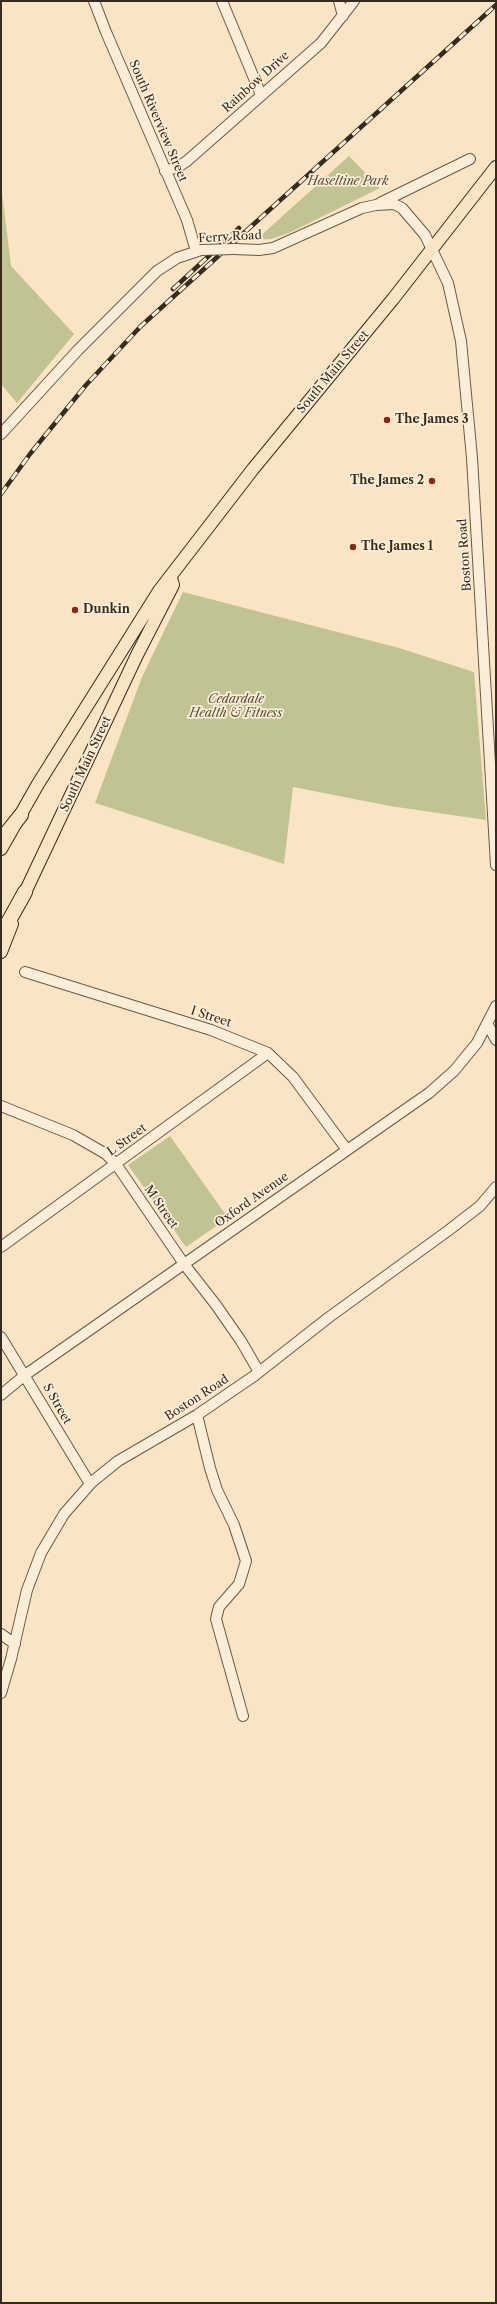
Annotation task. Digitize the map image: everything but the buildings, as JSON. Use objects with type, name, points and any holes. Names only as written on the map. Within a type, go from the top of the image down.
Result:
[{"type":"highway","points":[[1,840],[21,815]]},
{"type":"highway","points":[[1,935],[25,892]]},
{"type":"main road","name":"South Main Street","points":[[1,849],[148,608],[253,469],[433,248],[496,167]]},
{"type":"main road","name":"South Main Street","points":[[1,952],[25,892],[41,861],[137,655],[173,585],[171,577]]},
{"type":"street","name":"South Riverview Street","points":[[94,1],[199,250]]},
{"type":"street","points":[[222,1],[261,95]]},
{"type":"street","points":[[339,1],[344,16]]},
{"type":"street","name":"Rainbow Drive","points":[[165,171],[178,167],[187,161],[321,43],[344,16],[354,1]]},
{"type":"street","points":[[376,204],[470,159]]},
{"type":"street","name":"Ferry Road","points":[[1,434],[78,350],[152,276],[177,258],[199,250],[259,250],[273,248],[348,214],[376,204],[394,204],[402,208],[425,235],[433,248]]},
{"type":"street","name":"Boston Road","points":[[433,248],[448,282],[455,308],[464,369],[480,568],[496,865]]},
{"type":"street","name":"I Street","points":[[25,972],[211,1030],[268,1053],[293,1077],[347,1150]]},
{"type":"street","name":"Oxford Avenue","points":[[1,1395],[25,1375],[429,1093],[454,1071],[477,1043],[488,1025],[496,1006]]},
{"type":"street","points":[[488,1025],[496,1040]]},
{"type":"street","name":"L Street","points":[[1,1247],[268,1053]]},
{"type":"street","name":"M Street","points":[[1,1106],[73,1135],[95,1146],[116,1164],[184,1264],[237,1335],[259,1372]]},
{"type":"street","name":"Boston Road","points":[[1,1693],[15,1644],[27,1590],[41,1552],[64,1514],[90,1484],[118,1461],[197,1415],[259,1372],[328,1318],[480,1206],[496,1187]]},
{"type":"street","name":"S Street","points":[[1,1337],[90,1484]]},
{"type":"street","points":[[197,1415],[217,1490],[234,1525],[246,1561],[239,1584],[219,1607],[216,1619],[243,1716]]},
{"type":"street","points":[[1,1634],[15,1644]]},
{"type":"green space","name":"Haseltine Park","points":[[349,156],[380,188],[289,233],[271,239],[256,240]]},
{"type":"green space","points":[[1,185],[11,266],[74,334],[17,403],[1,384]]},
{"type":"green space","name":"Cedardale Health & Fitness","points":[[183,592],[399,648],[474,672],[486,820],[390,806],[293,787],[284,864],[95,803],[142,677]]},
{"type":"green space","points":[[170,1136],[228,1218],[186,1247],[128,1165]]},
{"type":"railway","points":[[1,494],[30,454],[86,385],[141,326],[496,5]]},
{"type":"railway","points":[[173,289],[239,228]]},
{"type":"place","name":"The James 3","points":[[387,420]]},
{"type":"place","name":"The James 2","points":[[432,481]]},
{"type":"place","name":"The James 1","points":[[353,547]]},
{"type":"place","name":"Dunkin","points":[[75,610]]}]
